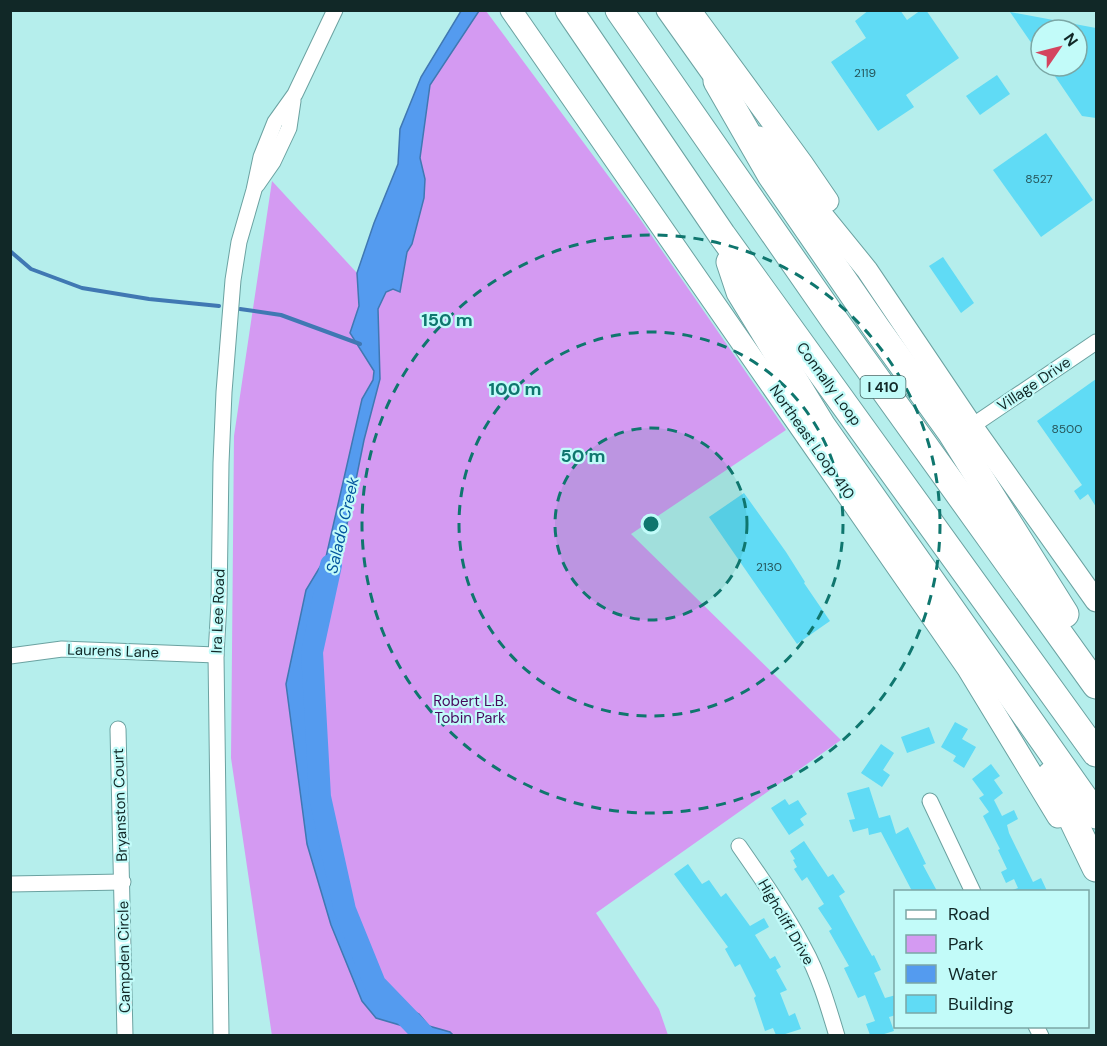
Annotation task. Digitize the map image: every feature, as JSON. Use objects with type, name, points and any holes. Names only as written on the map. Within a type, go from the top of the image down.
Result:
[{"type":"highway","name":"Connally Loop","points":[[569,10],[722,235],[1096,753]]},
{"type":"highway","name":"I 410","points":[[619,10],[835,321],[1096,685]]},
{"type":"highway","points":[[717,81],[771,175],[951,432],[1096,667]]},
{"type":"highway","points":[[722,235],[740,291],[822,426],[1096,815]]},
{"type":"highway","points":[[966,629],[1040,754],[1096,868]]},
{"type":"main road","name":"Northeast Loop 410","points":[[511,10],[968,669],[1039,783],[1096,884]]},
{"type":"main road","points":[[667,10],[746,120],[867,270],[972,426],[1096,601]]},
{"type":"main road","points":[[690,10],[840,219],[888,302]]},
{"type":"street","name":"Ira Lee Road","points":[[220,1035],[216,655],[222,452],[233,280],[243,224],[254,190],[261,157],[274,122],[295,94],[334,10]]},
{"type":"street","name":"Village Drive","points":[[972,426],[1096,342]]},
{"type":"street","name":"Laurens Lane","points":[[10,656],[62,649],[216,655]]},
{"type":"street","name":"Bryanston Court","points":[[118,729],[123,882]]},
{"type":"street","points":[[930,801],[973,890]]},
{"type":"street","name":"Highcliff Drive","points":[[739,846],[777,901],[805,950],[828,1005],[837,1035]]},
{"type":"street","name":"Campden Circle","points":[[10,884],[123,882],[125,1035]]},
{"type":"green space","name":"Robert L.B. Tobin Park","points":[[461,11],[486,11],[638,216],[786,430],[631,534],[841,740],[596,913],[659,1009],[668,1035],[272,1036],[231,758],[234,436],[272,181],[357,273],[398,164],[400,129],[421,77]]},
{"type":"water","points":[[461,11],[479,11],[430,85],[420,158],[425,179],[424,198],[412,244],[407,252],[400,292],[393,289],[386,292],[378,309],[380,379],[364,440],[340,559],[313,618],[309,637],[306,701],[312,754],[325,789],[332,869],[339,898],[372,990],[386,1006],[407,1008],[419,1014],[429,1026],[453,1035],[411,1035],[403,1026],[376,1018],[362,1001],[331,925],[307,844],[286,684],[306,590],[326,557],[362,399],[373,380],[374,371],[350,333],[359,306],[357,273],[398,164],[400,129],[421,77]]},
{"type":"building","points":[[869,10],[900,10],[907,20],[921,10],[926,10],[959,58],[906,95],[914,107],[878,131],[831,62],[866,38],[855,21]]},
{"type":"building","points":[[1010,12],[1042,18],[1029,18],[1029,40]]},
{"type":"building","points":[[1089,27],[1096,28],[1096,118],[1082,116],[1056,78],[1089,78]]},
{"type":"building","points":[[997,75],[1010,94],[980,115],[966,96]]},
{"type":"building","points":[[1046,133],[1093,200],[1041,237],[993,170]]},
{"type":"building","points":[[943,257],[974,303],[961,313],[929,266]]},
{"type":"building","points":[[1096,379],[1096,507],[1088,494],[1080,500],[1074,491],[1082,485],[1037,421]]},
{"type":"building","points":[[744,493],[786,552],[830,621],[797,644],[709,517]]},
{"type":"building","points":[[955,722],[968,729],[962,739],[976,747],[964,768],[953,761],[956,756],[941,747]]},
{"type":"building","points":[[929,727],[935,743],[907,753],[901,737]]},
{"type":"building","points":[[881,744],[894,753],[883,770],[890,775],[882,787],[861,773]]},
{"type":"building","points":[[991,764],[1000,776],[994,780],[1003,793],[994,800],[1002,816],[1014,810],[1018,819],[1007,825],[1009,833],[1033,882],[1041,878],[1047,890],[1013,890],[1018,888],[1014,879],[1006,883],[1001,872],[1007,869],[998,850],[1000,849],[983,816],[989,812],[979,798],[984,795],[972,779]]},
{"type":"building","points":[[869,787],[879,818],[890,815],[896,834],[908,827],[926,864],[923,865],[936,890],[911,890],[881,832],[869,835],[868,828],[853,832],[849,820],[855,819],[847,793]]},
{"type":"building","points":[[785,799],[789,805],[798,800],[807,814],[800,819],[804,825],[789,835],[771,808]]},
{"type":"building","points":[[804,841],[828,877],[833,874],[845,892],[839,896],[881,970],[874,973],[885,998],[894,996],[894,1016],[889,1017],[894,1031],[881,1035],[870,1035],[866,1024],[875,1021],[865,995],[858,998],[844,968],[849,966],[829,931],[832,929],[818,908],[824,904],[807,877],[802,881],[794,869],[797,867],[790,851]]},
{"type":"building","points":[[688,864],[702,884],[709,880],[721,897],[726,893],[750,926],[764,918],[769,927],[755,935],[770,959],[775,956],[781,967],[776,970],[787,990],[780,993],[789,1016],[795,1013],[801,1029],[782,1035],[776,1035],[773,1028],[765,1031],[754,998],[756,996],[740,964],[735,967],[725,949],[728,947],[674,874]]},
{"type":"waterway","points":[[10,251],[31,269],[82,288],[149,299],[219,306]]},
{"type":"waterway","points":[[240,309],[281,315],[360,344]]},
{"type":"waterway","name":"Salado Creek","points":[[331,565],[312,652],[320,797],[345,910],[375,984],[425,1036]]}]
